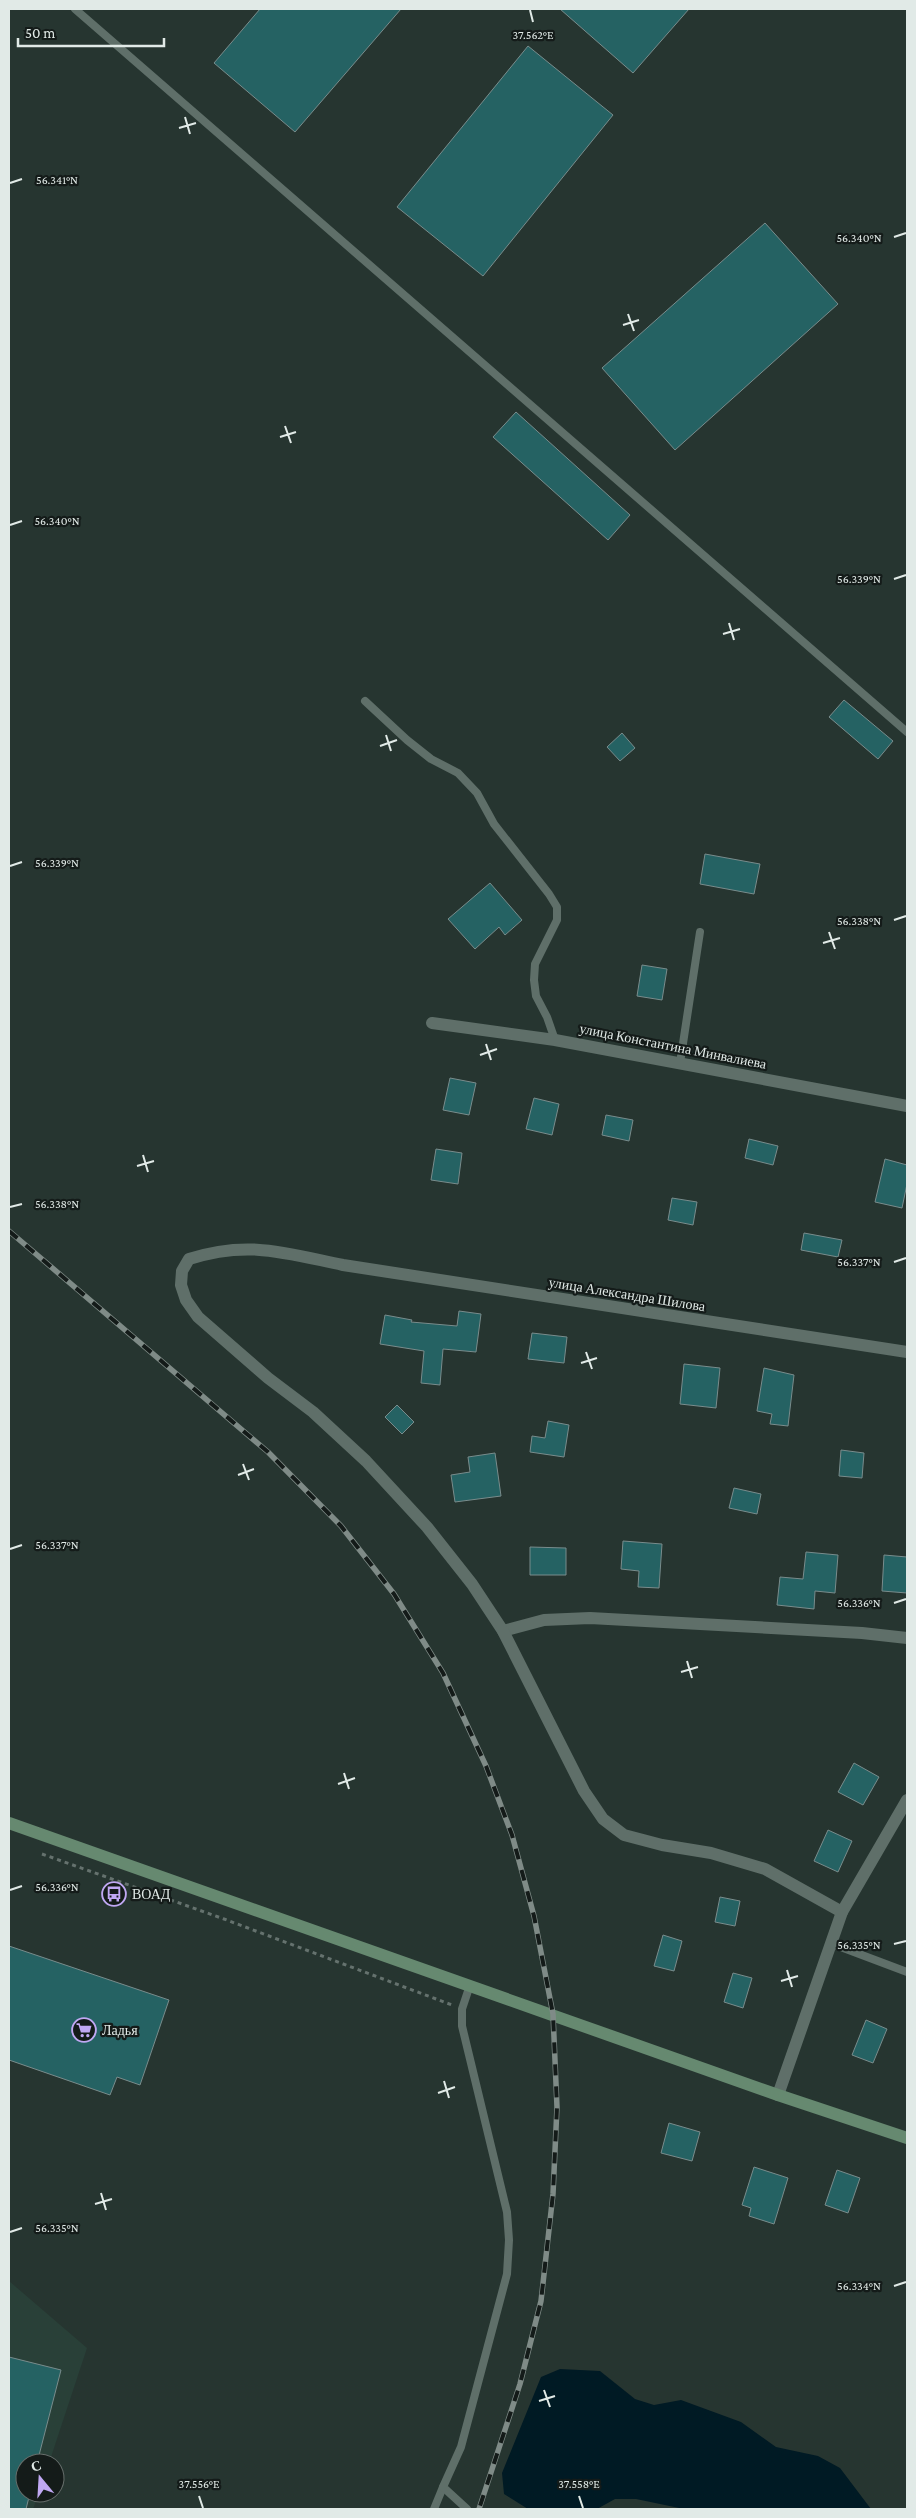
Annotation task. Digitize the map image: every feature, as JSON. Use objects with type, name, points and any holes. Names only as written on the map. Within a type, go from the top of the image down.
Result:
[{"type":"main road","points":[[9,1823],[778,2095],[907,2138]]},
{"type":"street","name":"улица Константина Минвалиева","points":[[432,1023],[555,1040],[907,1106]]},
{"type":"street","name":"улица Александра Шилова","points":[[503,1631],[472,1584],[428,1527],[366,1461],[313,1412],[268,1378],[198,1317],[186,1300],[181,1285],[182,1271],[189,1259],[226,1249],[253,1248],[343,1265],[907,1352]]},
{"type":"street","points":[[842,1912],[765,1868],[712,1853],[662,1845],[624,1836],[603,1819],[584,1791],[503,1631],[544,1620],[590,1618],[862,1633],[907,1638]]},
{"type":"street","points":[[778,2095],[842,1912],[907,1800]]},
{"type":"lane","points":[[75,9],[907,732]]},
{"type":"lane","points":[[365,700],[407,740],[432,760],[458,773],[477,793],[494,824],[557,907],[557,920],[535,964],[534,980],[536,996],[547,1016],[555,1040]]},
{"type":"lane","points":[[680,1063],[700,932]]},
{"type":"lane","points":[[830,1943],[907,1972]]},
{"type":"lane","points":[[434,2509],[461,2447],[505,2284],[509,2240],[507,2212],[462,2026],[462,2008],[470,1985]]},
{"type":"lane","points":[[443,2487],[467,2509]]},
{"type":"path","points":[[37,1852],[224,1919],[462,2008]]},
{"type":"shaded area","points":[[9,2281],[87,2348],[52,2453],[15,2453],[15,2503],[35,2503],[33,2509],[9,2509]]},
{"type":"water","points":[[560,2369],[600,2371],[635,2399],[654,2405],[681,2400],[741,2422],[776,2447],[818,2456],[840,2468],[871,2509],[684,2509],[636,2499],[615,2499],[597,2509],[528,2509],[504,2494],[502,2473],[541,2377]]},
{"type":"building","points":[[260,9],[401,9],[295,132],[214,63]]},
{"type":"building","points":[[560,9],[689,9],[633,73]]},
{"type":"building","points":[[528,46],[613,115],[483,276],[397,207]]},
{"type":"building","points":[[765,223],[838,304],[675,450],[602,368]]},
{"type":"building","points":[[516,412],[630,515],[608,540],[493,437]]},
{"type":"building","points":[[844,700],[893,741],[878,759],[829,717]]},
{"type":"building","points":[[622,733],[635,748],[620,761],[607,747]]},
{"type":"building","points":[[705,854],[760,864],[754,894],[700,884]]},
{"type":"building","points":[[490,883],[522,920],[505,935],[499,927],[475,949],[448,919]]},
{"type":"building","points":[[642,965],[667,969],[662,1000],[637,996]]},
{"type":"building","points":[[450,1078],[476,1083],[469,1115],[443,1110]]},
{"type":"building","points":[[534,1098],[559,1104],[552,1135],[526,1129]]},
{"type":"building","points":[[606,1115],[633,1120],[629,1141],[602,1135]]},
{"type":"building","points":[[749,1139],[778,1146],[773,1165],[745,1158]]},
{"type":"building","points":[[436,1149],[462,1153],[458,1184],[431,1180]]},
{"type":"building","points":[[885,1159],[907,1165],[907,1184],[902,1208],[875,1202]]},
{"type":"building","points":[[672,1198],[697,1202],[693,1225],[668,1220]]},
{"type":"building","points":[[804,1233],[842,1240],[838,1257],[801,1250]]},
{"type":"building","points":[[459,1311],[481,1314],[476,1352],[443,1349],[440,1385],[421,1383],[424,1351],[380,1344],[385,1315],[412,1320],[411,1322],[457,1326]]},
{"type":"building","points":[[532,1333],[567,1337],[564,1363],[528,1359]]},
{"type":"building","points":[[684,1364],[720,1368],[716,1408],[680,1404]]},
{"type":"building","points":[[764,1368],[794,1375],[788,1426],[770,1424],[772,1414],[757,1411]]},
{"type":"building","points":[[397,1405],[414,1422],[402,1434],[385,1417]]},
{"type":"building","points":[[548,1421],[569,1425],[564,1457],[530,1452],[532,1436],[545,1438]]},
{"type":"building","points":[[841,1450],[864,1453],[862,1478],[839,1476]]},
{"type":"building","points":[[495,1453],[501,1496],[455,1502],[451,1475],[470,1472],[468,1457]]},
{"type":"building","points":[[734,1488],[761,1494],[757,1514],[729,1508]]},
{"type":"building","points":[[623,1541],[662,1544],[659,1588],[638,1587],[639,1571],[621,1569]]},
{"type":"building","points":[[530,1547],[566,1548],[566,1575],[530,1575]]},
{"type":"building","points":[[806,1552],[838,1555],[835,1593],[815,1591],[814,1609],[777,1605],[780,1577],[803,1579]]},
{"type":"building","points":[[884,1555],[907,1557],[907,1593],[882,1591]]},
{"type":"building","points":[[854,1763],[879,1777],[863,1805],[838,1792]]},
{"type":"building","points":[[828,1830],[852,1841],[838,1872],[814,1861]]},
{"type":"building","points":[[720,1897],[740,1901],[735,1926],[715,1922]]},
{"type":"building","points":[[663,1935],[682,1941],[674,1971],[654,1966]]},
{"type":"building","name":"Ладья","points":[[9,1946],[169,2000],[140,2085],[117,2077],[110,2095],[9,2060]]},
{"type":"building","points":[[733,1973],[752,1978],[743,2008],[724,2002]]},
{"type":"building","points":[[866,2020],[887,2029],[873,2063],[852,2055]]},
{"type":"building","points":[[669,2123],[700,2132],[692,2161],[661,2153]]},
{"type":"building","points":[[754,2167],[788,2178],[774,2224],[749,2216],[751,2208],[742,2205]]},
{"type":"building","points":[[837,2170],[860,2178],[848,2213],[825,2205]]},
{"type":"building","points":[[9,2357],[61,2370],[40,2453],[15,2453],[15,2503],[28,2503],[26,2509],[9,2509]]},
{"type":"railway","points":[[9,1231],[268,1452],[341,1526],[394,1594],[443,1673],[486,1766],[512,1835],[534,1916],[553,2014],[557,2107],[553,2194],[541,2301],[520,2384],[479,2509]]},
{"type":"place","name":"ВОАД","points":[[114,1894]]},
{"type":"place","name":"Ладья","points":[[84,2030]]}]
